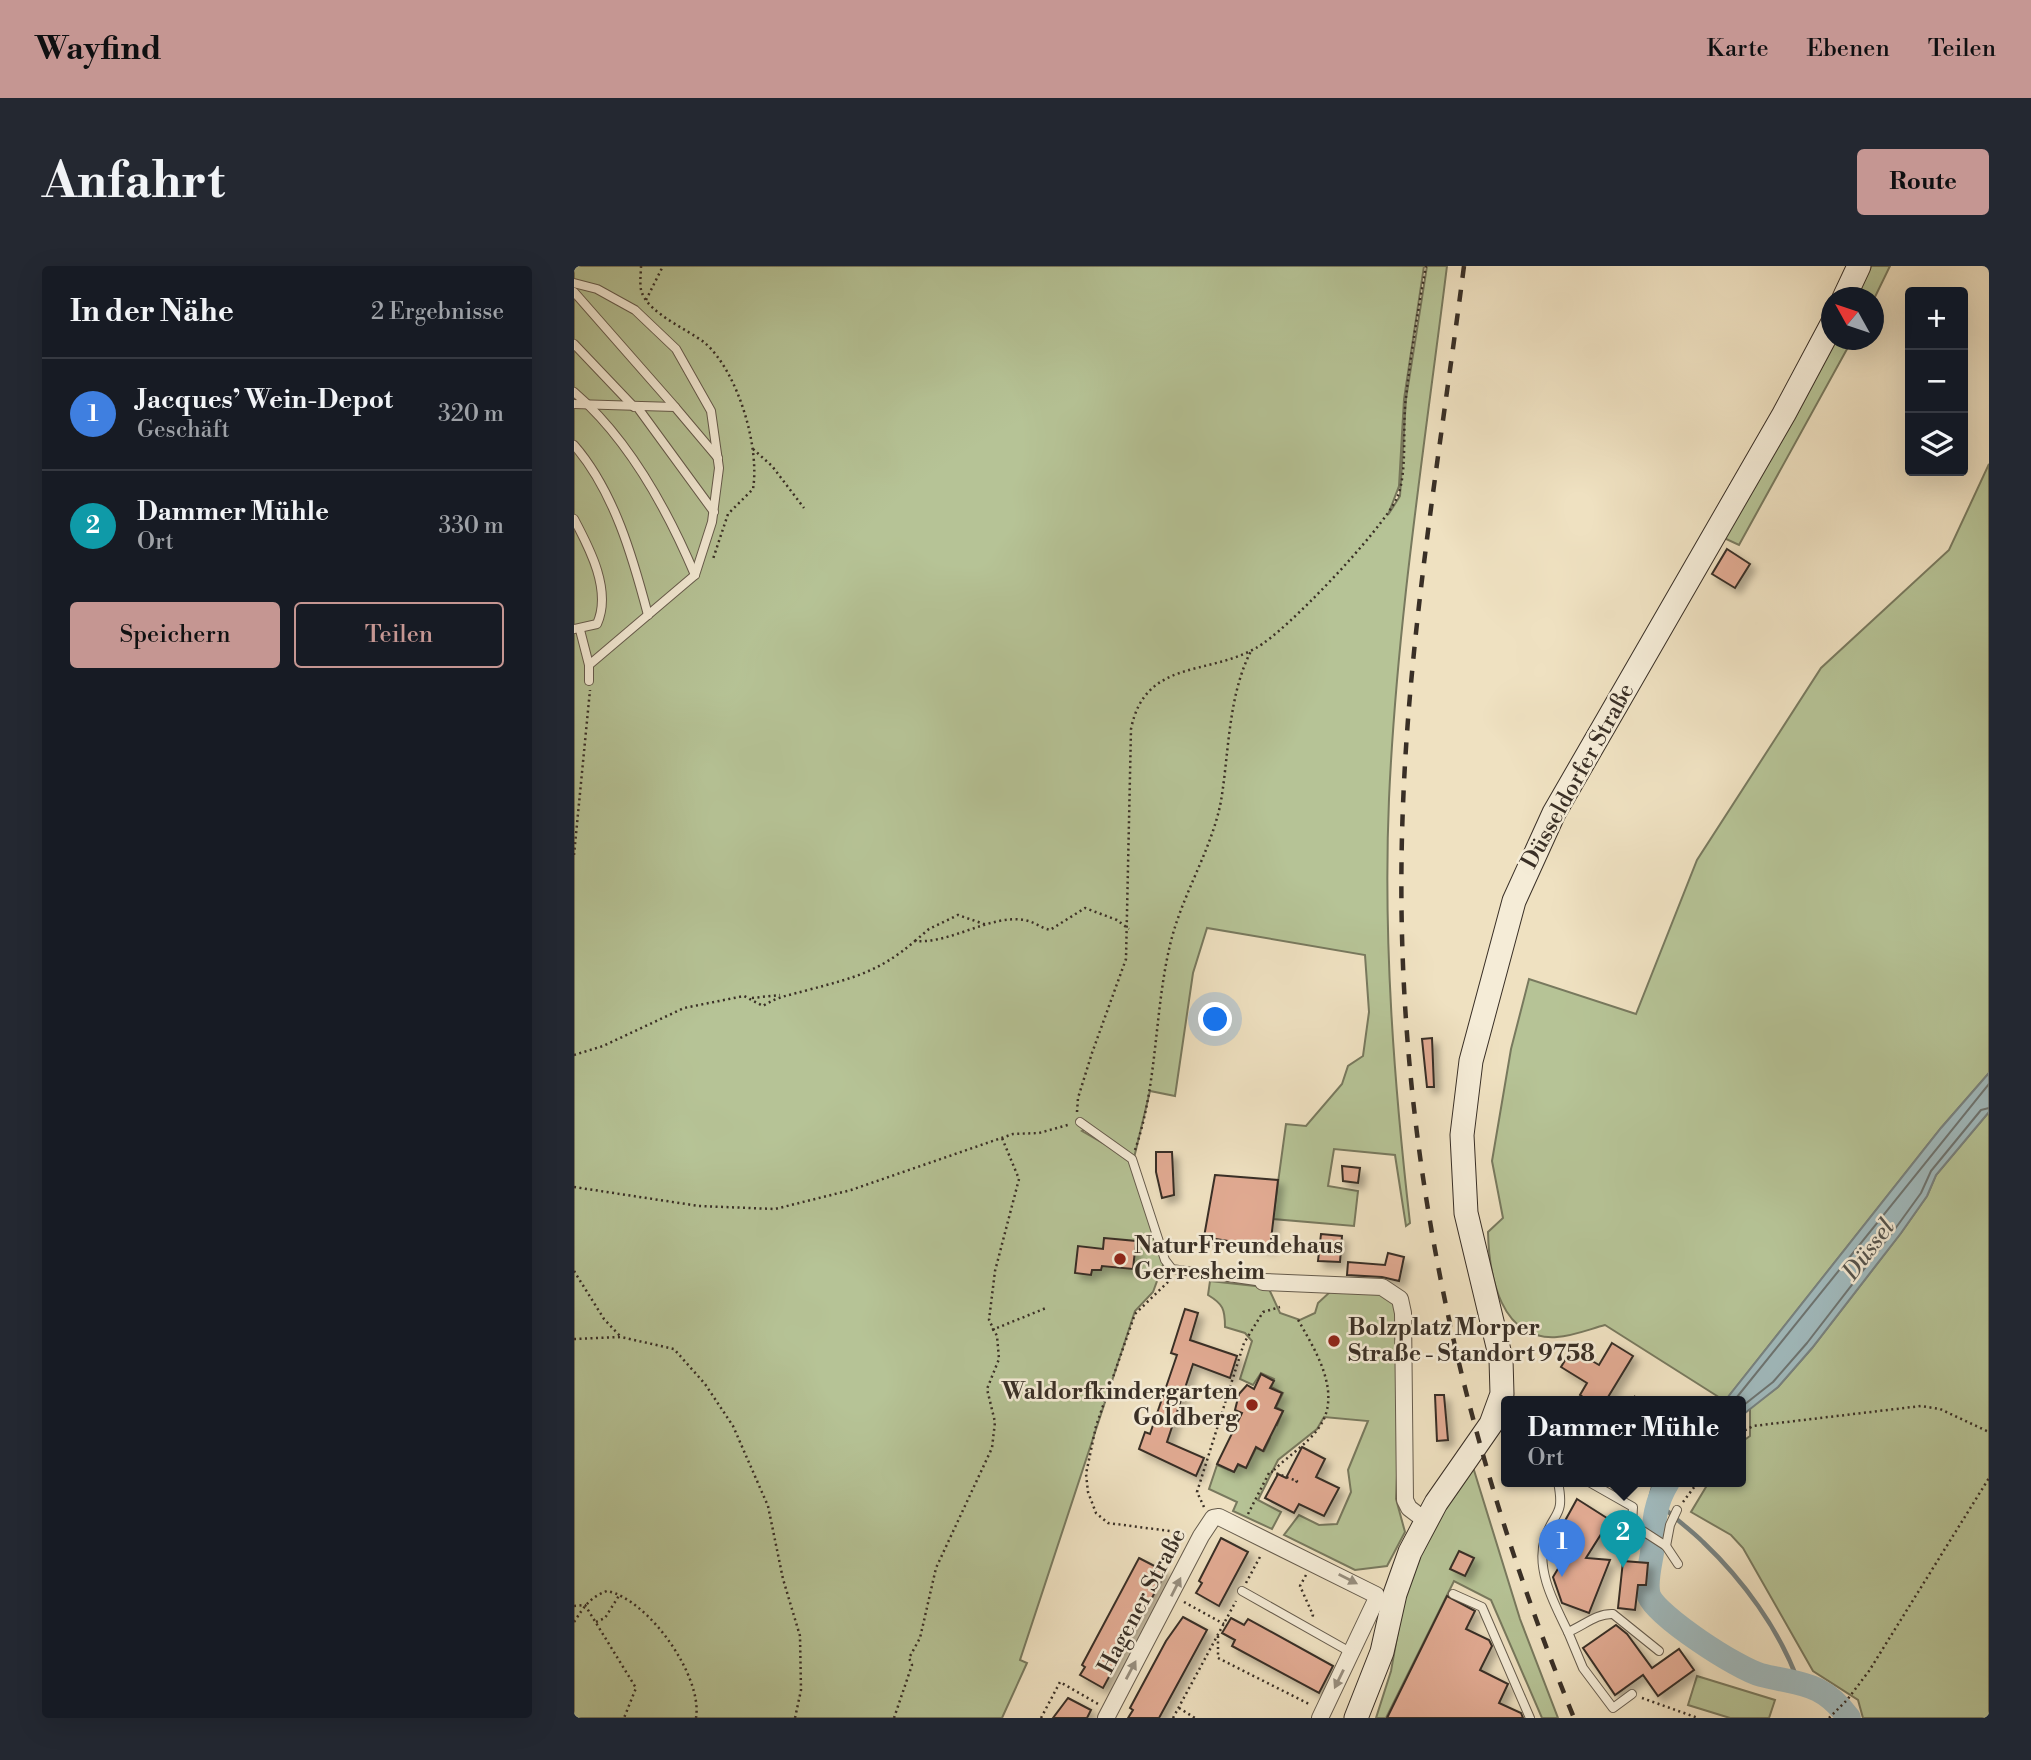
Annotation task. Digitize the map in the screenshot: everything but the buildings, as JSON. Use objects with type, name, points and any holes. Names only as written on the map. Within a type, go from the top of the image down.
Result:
[{"type":"main road","points":[[1849,287],[1859,266]]},
{"type":"main road","name":"Düsseldorfer Straße","points":[[1502,1396],[1500,1359],[1466,1213],[1461,1144],[1471,1060],[1505,931],[1531,859],[1554,813],[1784,414],[1821,345]]},
{"type":"main road","points":[[1356,1718],[1382,1651],[1400,1578],[1426,1521],[1500,1420]]},
{"type":"street","points":[[1270,1284],[1382,1287],[1400,1299],[1404,1313],[1405,1500],[1409,1508],[1426,1521]]},
{"type":"street","name":"Hagener Straße","points":[[1108,1714],[1213,1518],[1219,1517],[1269,1539],[1376,1595],[1352,1653]]},
{"type":"street","points":[[1322,1715],[1352,1653]]},
{"type":"lane","points":[[574,283],[597,289],[635,310],[676,349],[711,411],[718,457],[714,512],[695,575],[589,664]]},
{"type":"lane","points":[[574,292],[718,457]]},
{"type":"lane","points":[[574,344],[636,407],[714,512]]},
{"type":"lane","points":[[574,392],[588,404],[648,481],[695,575]]},
{"type":"lane","points":[[574,404],[675,407]]},
{"type":"lane","points":[[574,446],[583,456],[618,524],[649,615]]},
{"type":"lane","points":[[574,519],[604,596],[604,606],[597,624],[577,630],[589,664],[589,681]]},
{"type":"lane","points":[[1080,1122],[1132,1159],[1165,1260],[1172,1269],[1270,1284]]},
{"type":"lane","points":[[1558,1487],[1561,1512],[1545,1538],[1542,1561],[1550,1597],[1583,1668],[1613,1708],[1632,1694]]},
{"type":"lane","points":[[1598,1487],[1633,1507],[1632,1524],[1663,1544],[1678,1564]]},
{"type":"lane","points":[[1663,1544],[1677,1510]]},
{"type":"lane","points":[[1242,1591],[1352,1653]]},
{"type":"lane","points":[[1453,1594],[1482,1607],[1530,1718]]},
{"type":"lane","points":[[1568,1632],[1589,1624],[1600,1615],[1613,1614],[1659,1651]]},
{"type":"path","points":[[640,266],[642,293],[646,300],[673,323],[706,344],[726,370]]},
{"type":"path","points":[[646,300],[663,266]]},
{"type":"path","points":[[574,1187],[677,1203],[775,1209],[851,1190],[1013,1134],[1039,1133],[1080,1122],[1077,1114],[1078,1098],[1122,976],[1129,929],[1131,729],[1135,711],[1147,691],[1164,679],[1251,651],[1273,636],[1323,587],[1382,521],[1398,496],[1405,399],[1426,266]]},
{"type":"path","points":[[753,449],[772,466],[804,508]]},
{"type":"path","points":[[1132,1159],[1145,1107],[1170,948],[1189,885],[1216,820],[1231,723],[1251,651]]},
{"type":"path","points":[[915,941],[932,943],[987,925],[1023,919],[1050,930],[1085,908],[1116,920],[1129,929]]},
{"type":"path","points":[[574,1055],[603,1045],[684,1008],[744,996],[752,998],[781,995],[857,977],[889,964],[929,929],[958,915],[987,925]]},
{"type":"path","points":[[752,998],[763,1006],[781,995]]},
{"type":"path","points":[[894,1718],[912,1665],[909,1658],[920,1637],[936,1568],[992,1448],[996,1422],[987,1389],[999,1359],[997,1336],[989,1320],[995,1270],[1019,1179],[1002,1138]]},
{"type":"path","points":[[574,1271],[604,1320],[621,1337]]},
{"type":"path","points":[[1179,1271],[1135,1314],[1096,1426],[1086,1474],[1087,1492],[1096,1513],[1108,1523],[1201,1536]]},
{"type":"path","points":[[1197,1492],[1244,1343],[1264,1312],[1280,1307]]},
{"type":"path","points":[[992,1330],[1046,1308]]},
{"type":"path","points":[[1241,1526],[1266,1475],[1316,1432],[1329,1411],[1330,1401],[1313,1343],[1297,1318]]},
{"type":"path","points":[[574,1339],[621,1337],[674,1349],[705,1384],[745,1451],[768,1506],[783,1579],[800,1636],[801,1690],[795,1718]]},
{"type":"path","points":[[1746,1430],[1753,1426],[1921,1406],[1940,1409],[1989,1432]]},
{"type":"path","points":[[1273,1470],[1297,1481],[1294,1486]]},
{"type":"path","points":[[1829,1718],[1870,1671],[1989,1478]]},
{"type":"path","points":[[1677,1510],[1694,1487]]},
{"type":"path","points":[[1173,1718],[1269,1539]]},
{"type":"path","points":[[1306,1628],[1313,1615],[1300,1586],[1308,1571]]},
{"type":"path","points":[[574,1622],[585,1605],[607,1591],[620,1594],[640,1609],[676,1652],[696,1700],[696,1718]]},
{"type":"path","points":[[595,1622],[605,1618],[620,1594]]},
{"type":"path","points":[[1171,1595],[1224,1624]]},
{"type":"path","points":[[574,1606],[585,1605]]},
{"type":"path","points":[[585,1605],[636,1688],[624,1718]]},
{"type":"path","points":[[1218,1635],[1218,1658],[1322,1715]]},
{"type":"path","points":[[1041,1718],[1060,1682],[1108,1714]]},
{"type":"path","points":[[1632,1694],[1698,1718]]},
{"type":"path","points":[[1179,1708],[1195,1718]]},
{"type":"green space","points":[[574,266],[1424,266],[1404,399],[1399,486],[1388,515],[1400,496],[1406,399],[1427,266],[1447,266],[1405,599],[1389,799],[1391,1011],[1410,1223],[1406,1226],[1395,1155],[1334,1149],[1328,1186],[1358,1191],[1354,1226],[1273,1219],[1286,1124],[1306,1126],[1342,1084],[1348,1066],[1363,1056],[1369,1012],[1365,955],[1207,928],[1193,973],[1175,1096],[1150,1091],[1134,1158],[1085,1129],[1082,1131],[1132,1160],[1164,1262],[1153,1292],[1135,1311],[1020,1660],[1027,1663],[1002,1718],[574,1718]]},
{"type":"green space","points":[[1871,266],[1890,266],[1880,287],[1861,287]]},
{"type":"green space","points":[[1829,350],[1846,350],[1739,545],[1724,538]]},
{"type":"green space","points":[[1989,464],[1989,1073],[1941,1128],[1729,1396],[1717,1396],[1605,1325],[1557,1337],[1538,1335],[1522,1328],[1510,1317],[1495,1285],[1488,1232],[1503,1218],[1492,1161],[1511,1049],[1529,979],[1636,1014],[1697,860],[1821,668],[1949,550]]},
{"type":"green space","points":[[1989,1112],[1989,1718],[1863,1718],[1858,1700],[1813,1671],[1743,1548],[1731,1535],[1691,1512],[1706,1487],[1746,1487],[1746,1439],[1750,1436],[1750,1408],[1778,1387],[1812,1348],[1901,1233],[1927,1196],[1936,1175]]},
{"type":"green space","points":[[1210,1281],[1269,1289],[1280,1313],[1300,1320],[1315,1313],[1318,1303],[1331,1291],[1385,1294],[1396,1306],[1400,1407],[1396,1499],[1405,1532],[1387,1566],[1355,1570],[1284,1535],[1299,1515],[1319,1525],[1337,1524],[1351,1492],[1348,1470],[1368,1421],[1324,1417],[1317,1429],[1278,1460],[1258,1500],[1281,1512],[1272,1529],[1233,1511],[1237,1502],[1209,1489],[1217,1465],[1234,1472],[1238,1465],[1246,1468],[1256,1448],[1264,1451],[1270,1438],[1264,1434],[1270,1421],[1277,1425],[1283,1411],[1276,1407],[1283,1393],[1271,1387],[1274,1379],[1261,1373],[1253,1385],[1240,1379],[1252,1341],[1245,1333],[1225,1327],[1222,1308],[1208,1295]]},
{"type":"green space","points":[[1473,1467],[1520,1619],[1558,1718],[1542,1718],[1491,1600],[1454,1581],[1386,1718],[1376,1718],[1391,1671],[1403,1603],[1433,1520]]},
{"type":"green space","points":[[1697,1676],[1775,1700],[1769,1718],[1730,1718],[1688,1705]]},
{"type":"water","points":[[1989,1073],[1989,1112],[1936,1175],[1927,1196],[1901,1233],[1812,1348],[1778,1387],[1746,1412],[1746,1396],[1729,1396],[1941,1128]]},
{"type":"water","points":[[1652,1487],[1677,1487],[1666,1513],[1654,1565],[1650,1565],[1644,1547],[1646,1513]]},
{"type":"waterway","name":"Düssel","points":[[1665,1487],[1657,1508],[1648,1581],[1649,1596],[1655,1605],[1682,1629],[1735,1663],[1761,1675],[1810,1686],[1829,1697],[1849,1718]]},
{"type":"waterway","name":"Düssel","points":[[1662,1506],[1703,1542],[1746,1589],[1781,1643],[1798,1681]]},
{"type":"railway","points":[[1464,266],[1419,603],[1407,738],[1403,805],[1402,924],[1408,1041],[1420,1156],[1439,1271],[1464,1384],[1495,1496],[1532,1608],[1574,1718]]},
{"type":"place","name":"NaturFreundehaus Gerresheim","points":[[1120,1259]]},
{"type":"place","name":"Bolzplatz Morper Straße - Standort 9758","points":[[1334,1341]]},
{"type":"place","name":"Waldorfkindergarten Goldberg","points":[[1252,1405]]},
{"type":"place","name":"Dammer Mühle","points":[[1623,1568]]},
{"type":"place","name":"Jacques’ Wein-Depot","points":[[1562,1577]]}]
